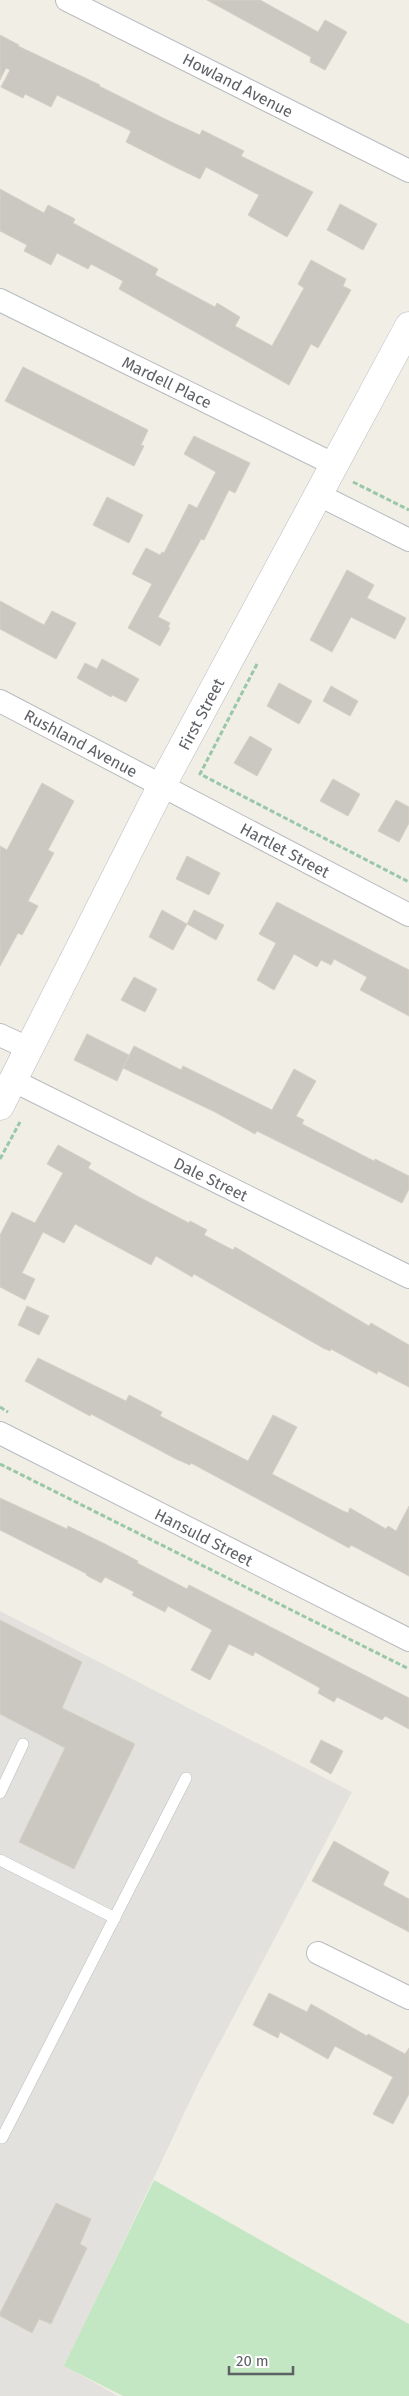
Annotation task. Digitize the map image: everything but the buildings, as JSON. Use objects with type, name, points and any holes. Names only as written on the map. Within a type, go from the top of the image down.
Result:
[{"type":"street","name":"Howland Avenue","points":[[67,0],[409,171]]},
{"type":"street","name":"Mardell Place","points":[[0,300],[343,473]]},
{"type":"street","name":"First Street","points":[[12,1110],[14,1081],[162,785],[320,495],[343,473],[407,336]]},
{"type":"street","points":[[320,495],[409,540]]},
{"type":"street","name":"Rushland Avenue","points":[[0,701],[162,785]]},
{"type":"street","name":"Hartlet Street","points":[[162,785],[409,914]]},
{"type":"street","points":[[0,1035],[30,1049]]},
{"type":"street","name":"Dale Street","points":[[14,1081],[409,1278]]},
{"type":"street","name":"Hansuld Street","points":[[0,1434],[409,1640]]},
{"type":"street","points":[[318,1953],[409,1998]]},
{"type":"lane","points":[[0,1793],[23,1744]]},
{"type":"lane","points":[[0,2137],[2,2138],[186,1778]]},
{"type":"lane","points":[[0,1860],[115,1918]]},
{"type":"path","points":[[343,473],[409,510]]},
{"type":"path","points":[[258,662],[200,774],[409,882]]},
{"type":"path","points":[[0,1159],[12,1110]]},
{"type":"path","points":[[0,1464],[409,1670]]},
{"type":"shaded area","points":[[0,1611],[352,1792],[199,2082],[65,2366],[118,2396],[0,2396]]},
{"type":"green space","points":[[154,2180],[409,2324],[409,2396],[123,2396],[64,2366]]}]
